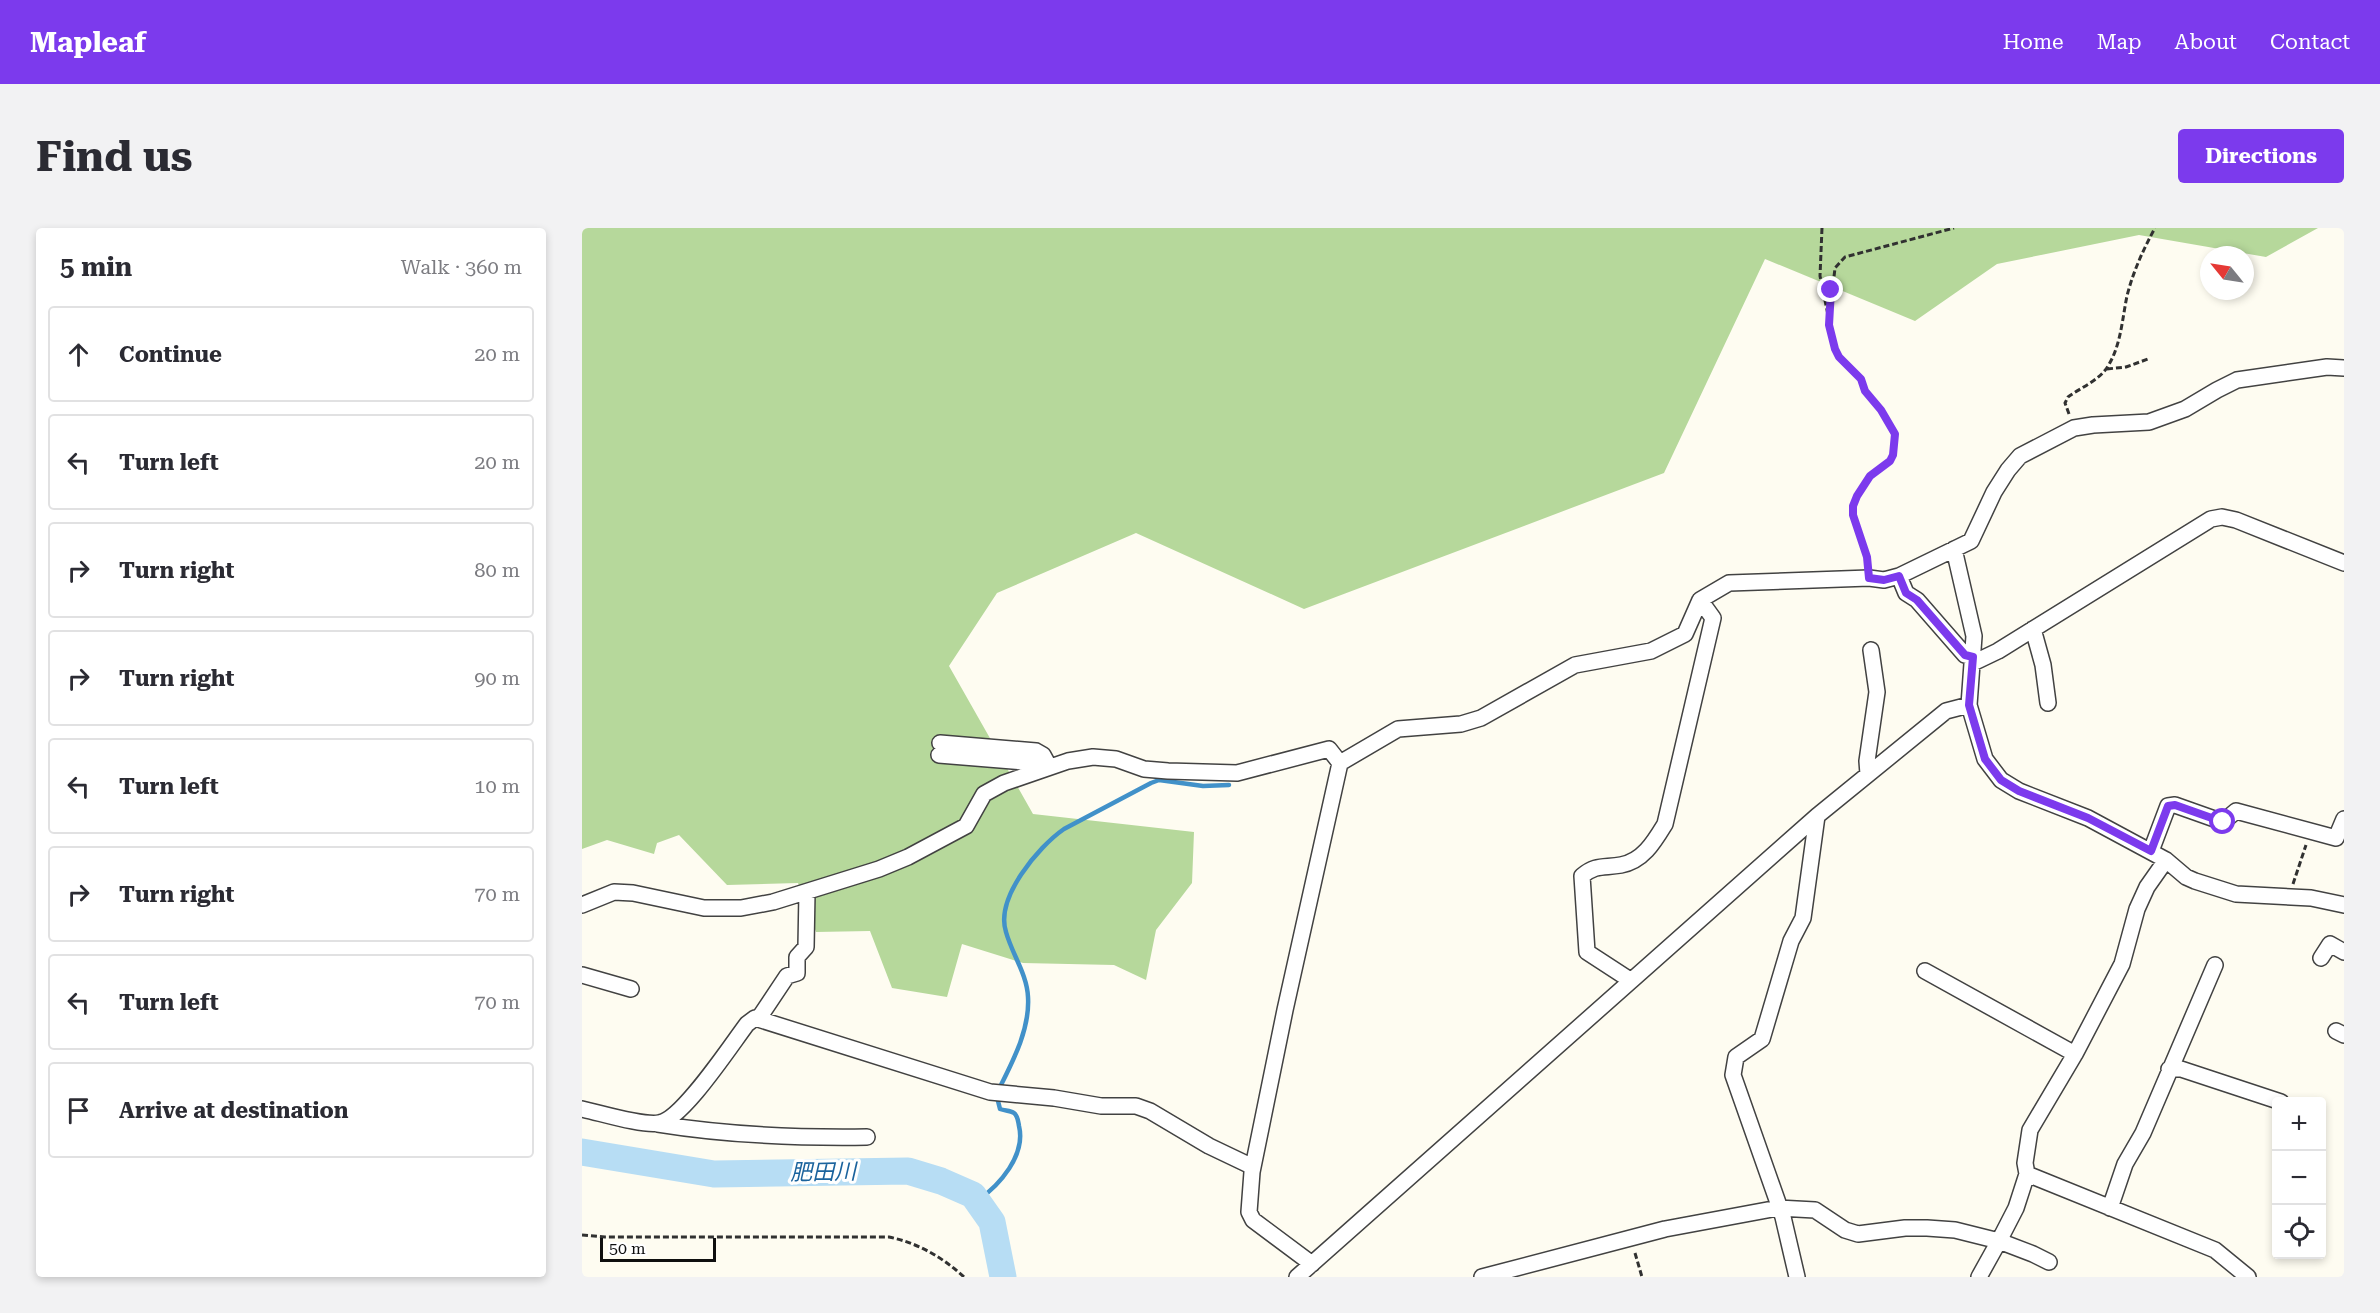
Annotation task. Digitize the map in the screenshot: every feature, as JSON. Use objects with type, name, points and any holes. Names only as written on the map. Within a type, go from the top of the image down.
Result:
[{"type":"street","points":[[1252,1173],[1285,1010],[1340,763],[1398,729],[1461,724],[1480,718],[1575,665],[1651,651],[1685,634],[1700,600],[1729,583],[1869,578],[1884,580],[1899,576],[1971,541],[1994,492],[2020,456],[2074,429],[2093,425],[2149,422],[2185,409],[2237,380],[2327,367],[2344,368]]},
{"type":"street","points":[[1973,660],[1998,651],[2211,519],[2222,517],[2236,520],[2344,563]]},
{"type":"street","points":[[1954,549],[1972,626],[1973,660],[1969,705],[1985,759],[2001,780],[2019,791],[2088,818],[2166,860],[2186,877],[2226,892],[2290,896],[2344,905]]},
{"type":"street","points":[[1899,576],[1906,593],[1917,600],[1965,655],[1973,660]]},
{"type":"street","points":[[1630,981],[1587,952],[1581,876],[1592,868],[1624,865],[1648,851],[1665,824],[1713,618],[1700,600]]},
{"type":"street","points":[[2033,629],[2043,665],[2048,703]]},
{"type":"street","points":[[1868,774],[1867,761],[1877,692],[1871,650]]},
{"type":"street","points":[[1297,1277],[1817,816],[1946,711],[1969,705]]},
{"type":"street","points":[[940,749],[1036,751],[1043,755],[1045,767]]},
{"type":"street","points":[[582,905],[614,892],[643,895],[704,908],[741,908],[807,892],[879,869],[966,826],[984,794],[1004,783],[1045,767],[1093,757],[1116,759],[1152,770],[1196,774],[1237,773],[1329,749],[1340,763]]},
{"type":"street","points":[[2151,851],[2168,806],[2175,805],[2223,822],[2236,811],[2336,838],[2344,819]]},
{"type":"street","points":[[1797,1277],[1783,1217],[1733,1075],[1736,1057],[1762,1039],[1791,941],[1803,918],[1817,816]]},
{"type":"street","points":[[1979,1277],[2016,1208],[2027,1174],[2025,1163],[2030,1130],[2075,1054],[2122,964],[2137,909],[2147,887],[2166,860]]},
{"type":"street","points":[[759,1018],[787,976],[798,973],[797,957],[806,947],[807,892]]},
{"type":"street","points":[[2322,958],[2330,944],[2344,952]]},
{"type":"street","points":[[2110,1208],[2125,1164],[2143,1133],[2215,965]]},
{"type":"street","points":[[1925,971],[2075,1054]]},
{"type":"street","points":[[582,975],[631,990]]},
{"type":"street","points":[[658,1124],[668,1121],[679,1112],[747,1024],[759,1018],[990,1092],[1054,1098],[1101,1106],[1136,1106],[1150,1111],[1209,1146],[1253,1167],[1249,1212],[1253,1220],[1311,1265],[1321,1277]]},
{"type":"street","points":[[2169,1069],[2181,1069],[2272,1098]]},
{"type":"street","points":[[582,1109],[694,1130],[867,1137]]},
{"type":"street","points":[[2027,1174],[2215,1250],[2248,1277]]},
{"type":"street","points":[[1482,1277],[1630,1237],[1778,1208],[1815,1210],[1845,1230],[1858,1234],[1905,1228],[1955,1230],[1999,1241],[2049,1262]]},
{"type":"path","points":[[1822,228],[1820,276],[1829,325],[1839,357],[1861,379],[1865,391],[1881,410],[1895,434],[1893,455],[1890,461],[1870,476],[1853,506],[1853,515],[1867,557],[1869,578]]},
{"type":"path","points":[[1829,325],[1835,268],[1845,256],[1954,228]]},
{"type":"path","points":[[2107,369],[2118,344],[2127,296],[2135,270],[2155,228]]},
{"type":"path","points":[[2074,429],[2065,403],[2068,397],[2107,369],[2126,367],[2148,359]]},
{"type":"path","points":[[2290,896],[2310,832]]},
{"type":"path","points":[[582,1235],[605,1237],[889,1237],[926,1249],[964,1277]]},
{"type":"path","points":[[1630,1237],[1642,1277]]},
{"type":"green space","points":[[582,228],[2318,228],[2266,257],[2254,255],[2254,246],[2202,246],[2139,235],[1997,264],[1915,321],[1765,259],[1664,473],[1304,609],[1136,533],[997,593],[949,666],[1033,814],[1194,832],[1192,883],[1156,930],[1146,980],[1114,965],[1023,963],[962,944],[947,997],[892,988],[870,931],[816,932],[798,883],[727,885],[679,835],[657,843],[654,854],[607,840],[582,849]]},
{"type":"waterway","points":[[999,1089],[1020,1044],[1028,1009],[1025,980],[1006,932],[1004,919],[1007,904],[1021,874],[1042,848],[1064,829],[1151,783],[1159,780],[1203,786],[1229,785]]},
{"type":"waterway","points":[[977,1201],[1002,1178],[1019,1148],[1017,1117],[1012,1112],[1000,1109],[997,1097]]},
{"type":"waterway","name":"肥田川","points":[[582,1152],[714,1174],[908,1171],[941,1181],[973,1195],[992,1222],[1003,1277]]},
{"type":"route","points":[[1831,290],[1829,325],[1835,349],[1839,357],[1861,379],[1865,391],[1893,427],[1895,434],[1893,455],[1890,461],[1870,476],[1853,506],[1856,528],[1867,557],[1869,578],[1884,580],[1899,576],[1906,593],[1917,600],[1965,655],[1973,657],[1969,705],[1985,759],[2001,780],[2019,791],[2088,818],[2151,851],[2168,806],[2175,805],[2223,822]]}]
